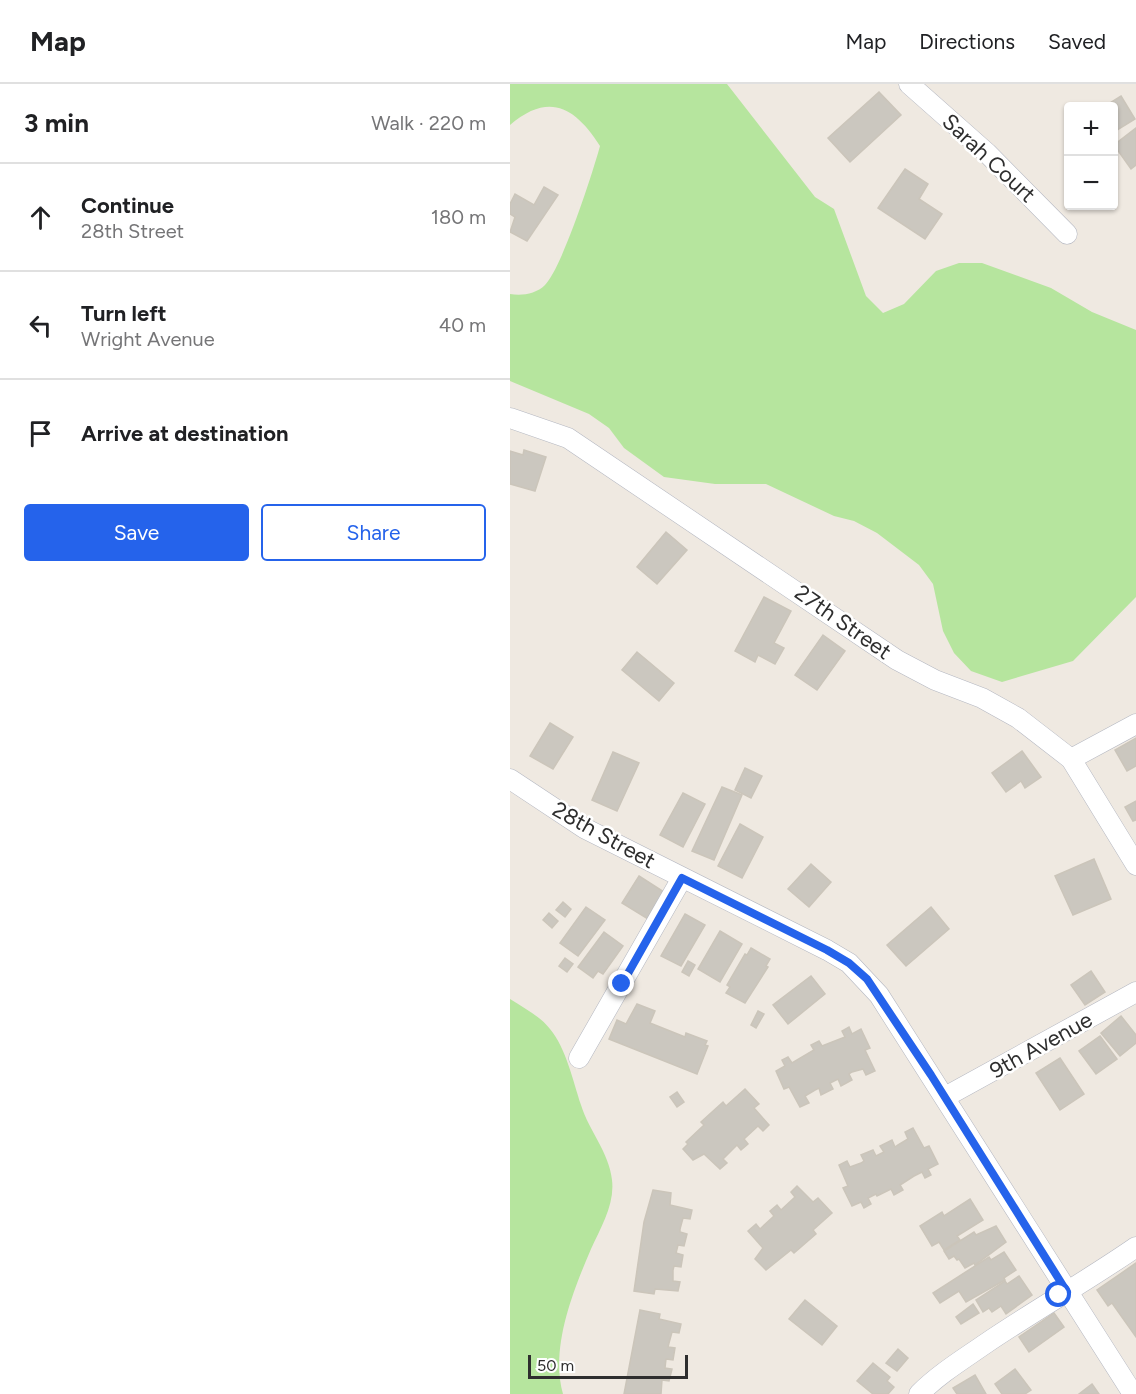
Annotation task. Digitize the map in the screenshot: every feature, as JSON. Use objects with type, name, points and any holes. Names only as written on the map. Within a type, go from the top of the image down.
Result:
[{"type":"street","name":"Sarah Court","points":[[909,84],[987,153],[1067,234]]},
{"type":"street","name":"27th Street","points":[[510,418],[568,438],[897,660],[935,680],[982,698],[1018,717],[1071,759],[1136,866]]},
{"type":"street","points":[[1071,759],[1136,724]]},
{"type":"street","name":"28th Street","points":[[510,779],[584,828],[849,963],[879,995],[1133,1394]]},
{"type":"street","points":[[579,1059],[682,878]]},
{"type":"street","name":"9th Avenue","points":[[945,1097],[1136,992]]},
{"type":"street","points":[[919,1394],[941,1374],[1052,1299],[1067,1292],[1136,1247]]},
{"type":"green space","points":[[510,84],[727,84],[815,197],[834,209],[866,296],[883,313],[904,304],[936,271],[959,263],[982,263],[1051,288],[1092,312],[1136,330],[1136,597],[1073,661],[1002,682],[971,671],[954,653],[943,631],[933,584],[919,565],[877,533],[854,521],[834,516],[766,484],[715,484],[664,477],[624,448],[609,428],[589,414],[510,381],[510,294],[533,292],[545,285],[552,275],[576,219],[600,146],[581,122],[560,109],[549,107],[537,109],[510,125]]},
{"type":"green space","points":[[510,999],[542,1020],[556,1037],[585,1115],[607,1160],[612,1180],[609,1207],[577,1283],[565,1320],[559,1358],[563,1394],[510,1394]]},
{"type":"building","points":[[879,92],[901,115],[850,162],[828,138]]},
{"type":"building","points":[[1121,96],[1135,119],[1118,130],[1118,102],[1111,102]]},
{"type":"building","points":[[1136,128],[1136,165],[1131,169],[1118,151],[1118,142]]},
{"type":"building","points":[[905,169],[928,184],[919,199],[942,214],[925,239],[878,208]]},
{"type":"building","points":[[544,187],[558,195],[527,241],[510,232],[515,217],[510,214],[510,204],[515,194],[534,205]]},
{"type":"building","points":[[524,450],[546,457],[535,491],[510,484],[510,451],[523,455]]},
{"type":"building","points":[[666,532],[687,550],[657,584],[637,567]]},
{"type":"building","points":[[764,597],[791,611],[774,643],[784,648],[775,664],[758,655],[755,662],[735,651]]},
{"type":"building","points":[[823,635],[845,651],[817,690],[795,675]]},
{"type":"building","points":[[637,652],[674,683],[659,701],[622,670]]},
{"type":"building","points":[[550,723],[573,737],[553,769],[530,756]]},
{"type":"building","points":[[1136,738],[1136,766],[1127,771],[1115,750]]},
{"type":"building","points":[[1022,751],[1041,777],[1025,788],[1021,781],[1006,792],[992,773]]},
{"type":"building","points":[[613,752],[639,763],[617,811],[592,800]]},
{"type":"building","points":[[745,768],[762,776],[751,798],[735,790]]},
{"type":"building","points":[[722,787],[742,795],[714,860],[692,851]]},
{"type":"building","points":[[683,793],[705,804],[683,847],[660,835]]},
{"type":"building","points":[[1136,801],[1136,820],[1133,821],[1125,807]]},
{"type":"building","points":[[740,824],[763,837],[742,878],[718,866]]},
{"type":"building","points":[[1094,859],[1111,899],[1073,915],[1055,876]]},
{"type":"building","points":[[811,864],[831,882],[809,907],[788,889]]},
{"type":"building","points":[[639,876],[664,892],[648,919],[622,903]]},
{"type":"building","points":[[563,902],[571,909],[565,917],[556,910]]},
{"type":"building","points":[[586,907],[605,920],[578,956],[560,943]]},
{"type":"building","points":[[931,907],[949,929],[906,966],[887,945]]},
{"type":"building","points":[[549,913],[558,921],[552,928],[543,920]]},
{"type":"building","points":[[685,914],[705,925],[681,966],[661,956]]},
{"type":"building","points":[[720,931],[742,944],[720,982],[698,969]]},
{"type":"building","points":[[604,932],[623,946],[603,974],[598,971],[593,978],[578,967]]},
{"type":"building","points":[[751,948],[770,959],[766,966],[768,967],[745,1003],[726,993],[730,987],[727,985]]},
{"type":"building","points":[[565,958],[573,964],[567,972],[559,966]]},
{"type":"building","points":[[688,961],[695,965],[689,976],[682,972]]},
{"type":"building","points":[[1091,971],[1105,992],[1085,1005],[1071,985]]},
{"type":"building","points":[[811,976],[825,994],[788,1024],[773,1005]]},
{"type":"building","points":[[637,1004],[655,1011],[650,1023],[685,1037],[686,1033],[707,1041],[705,1045],[708,1046],[697,1074],[609,1039],[617,1020],[626,1024]]},
{"type":"building","points":[[758,1011],[764,1014],[756,1028],[751,1025]]},
{"type":"building","points":[[1121,1016],[1136,1035],[1136,1043],[1120,1056],[1101,1033]]},
{"type":"building","points":[[849,1027],[852,1034],[861,1029],[870,1048],[865,1050],[875,1071],[866,1075],[863,1069],[852,1072],[849,1074],[852,1080],[841,1086],[838,1079],[830,1083],[833,1089],[821,1095],[819,1088],[815,1090],[805,1096],[809,1103],[800,1107],[789,1087],[784,1089],[776,1071],[785,1066],[782,1060],[788,1057],[792,1063],[814,1050],[811,1045],[819,1041],[822,1046],[845,1037],[842,1031]]},
{"type":"building","points":[[1100,1036],[1117,1059],[1096,1074],[1079,1051]]},
{"type":"building","points":[[1060,1058],[1084,1094],[1060,1110],[1036,1073]]},
{"type":"building","points":[[745,1089],[759,1104],[754,1108],[769,1125],[763,1131],[758,1126],[744,1139],[748,1144],[741,1150],[737,1145],[723,1159],[727,1163],[720,1169],[704,1154],[693,1160],[683,1149],[688,1144],[686,1142],[704,1125],[701,1122],[723,1102],[726,1106]]},
{"type":"building","points":[[677,1092],[684,1102],[677,1107],[670,1097]]},
{"type":"building","points":[[913,1128],[924,1148],[929,1146],[938,1164],[928,1169],[931,1175],[925,1178],[922,1172],[914,1176],[900,1185],[903,1190],[894,1195],[891,1189],[877,1196],[876,1194],[868,1198],[871,1204],[864,1208],[861,1202],[852,1206],[843,1188],[848,1186],[839,1165],[847,1161],[850,1167],[861,1163],[864,1161],[861,1155],[873,1150],[876,1156],[884,1152],[880,1146],[892,1140],[895,1147],[908,1139],[905,1132]]},
{"type":"building","points":[[797,1186],[813,1202],[818,1198],[832,1213],[813,1230],[816,1234],[794,1253],[791,1250],[766,1270],[755,1259],[763,1248],[748,1231],[756,1224],[760,1229],[774,1216],[770,1211],[777,1205],[781,1210],[795,1197],[791,1192]]},
{"type":"building","points":[[653,1190],[671,1193],[670,1205],[692,1210],[690,1219],[683,1218],[680,1229],[680,1232],[687,1234],[684,1246],[678,1245],[676,1253],[683,1255],[681,1267],[674,1266],[673,1270],[673,1281],[680,1282],[678,1291],[655,1289],[654,1294],[634,1291],[644,1222]]},
{"type":"building","points":[[970,1199],[983,1220],[957,1236],[960,1240],[944,1250],[939,1242],[932,1246],[920,1226],[942,1212],[944,1216]]},
{"type":"building","points":[[996,1226],[1006,1242],[975,1265],[974,1263],[965,1268],[959,1259],[957,1260],[954,1256],[949,1259],[944,1251],[974,1232],[976,1235]]},
{"type":"building","points":[[1004,1252],[1016,1270],[1004,1278],[1005,1280],[966,1302],[959,1291],[940,1303],[933,1293],[989,1257],[991,1260]]},
{"type":"building","points":[[1136,1263],[1136,1337],[1112,1303],[1108,1306],[1097,1290]]},
{"type":"building","points":[[1019,1276],[1032,1295],[1006,1314],[1001,1306],[992,1312],[989,1308],[983,1312],[976,1300],[1005,1281],[1007,1284]]},
{"type":"building","points":[[805,1300],[837,1326],[822,1345],[789,1319]]},
{"type":"building","points":[[973,1304],[979,1313],[961,1324],[956,1317]]},
{"type":"building","points":[[640,1310],[660,1314],[659,1319],[681,1324],[679,1333],[672,1332],[668,1347],[675,1348],[673,1360],[666,1359],[665,1368],[672,1369],[669,1381],[662,1380],[661,1394],[624,1394]]},
{"type":"building","points":[[1054,1313],[1064,1327],[1029,1352],[1019,1337]]},
{"type":"building","points":[[898,1349],[908,1358],[897,1371],[886,1363]]},
{"type":"building","points":[[873,1363],[890,1377],[887,1381],[894,1387],[888,1394],[873,1394],[857,1381]]},
{"type":"building","points":[[1015,1369],[1031,1390],[1025,1394],[1002,1394],[995,1384]]},
{"type":"building","points":[[975,1375],[986,1394],[957,1394],[953,1388]]},
{"type":"building","points":[[1092,1384],[1099,1394],[1079,1394]]},
{"type":"route","points":[[622,984],[682,878],[849,963],[867,979],[879,995],[931,1075],[1067,1292],[1059,1295]]}]
